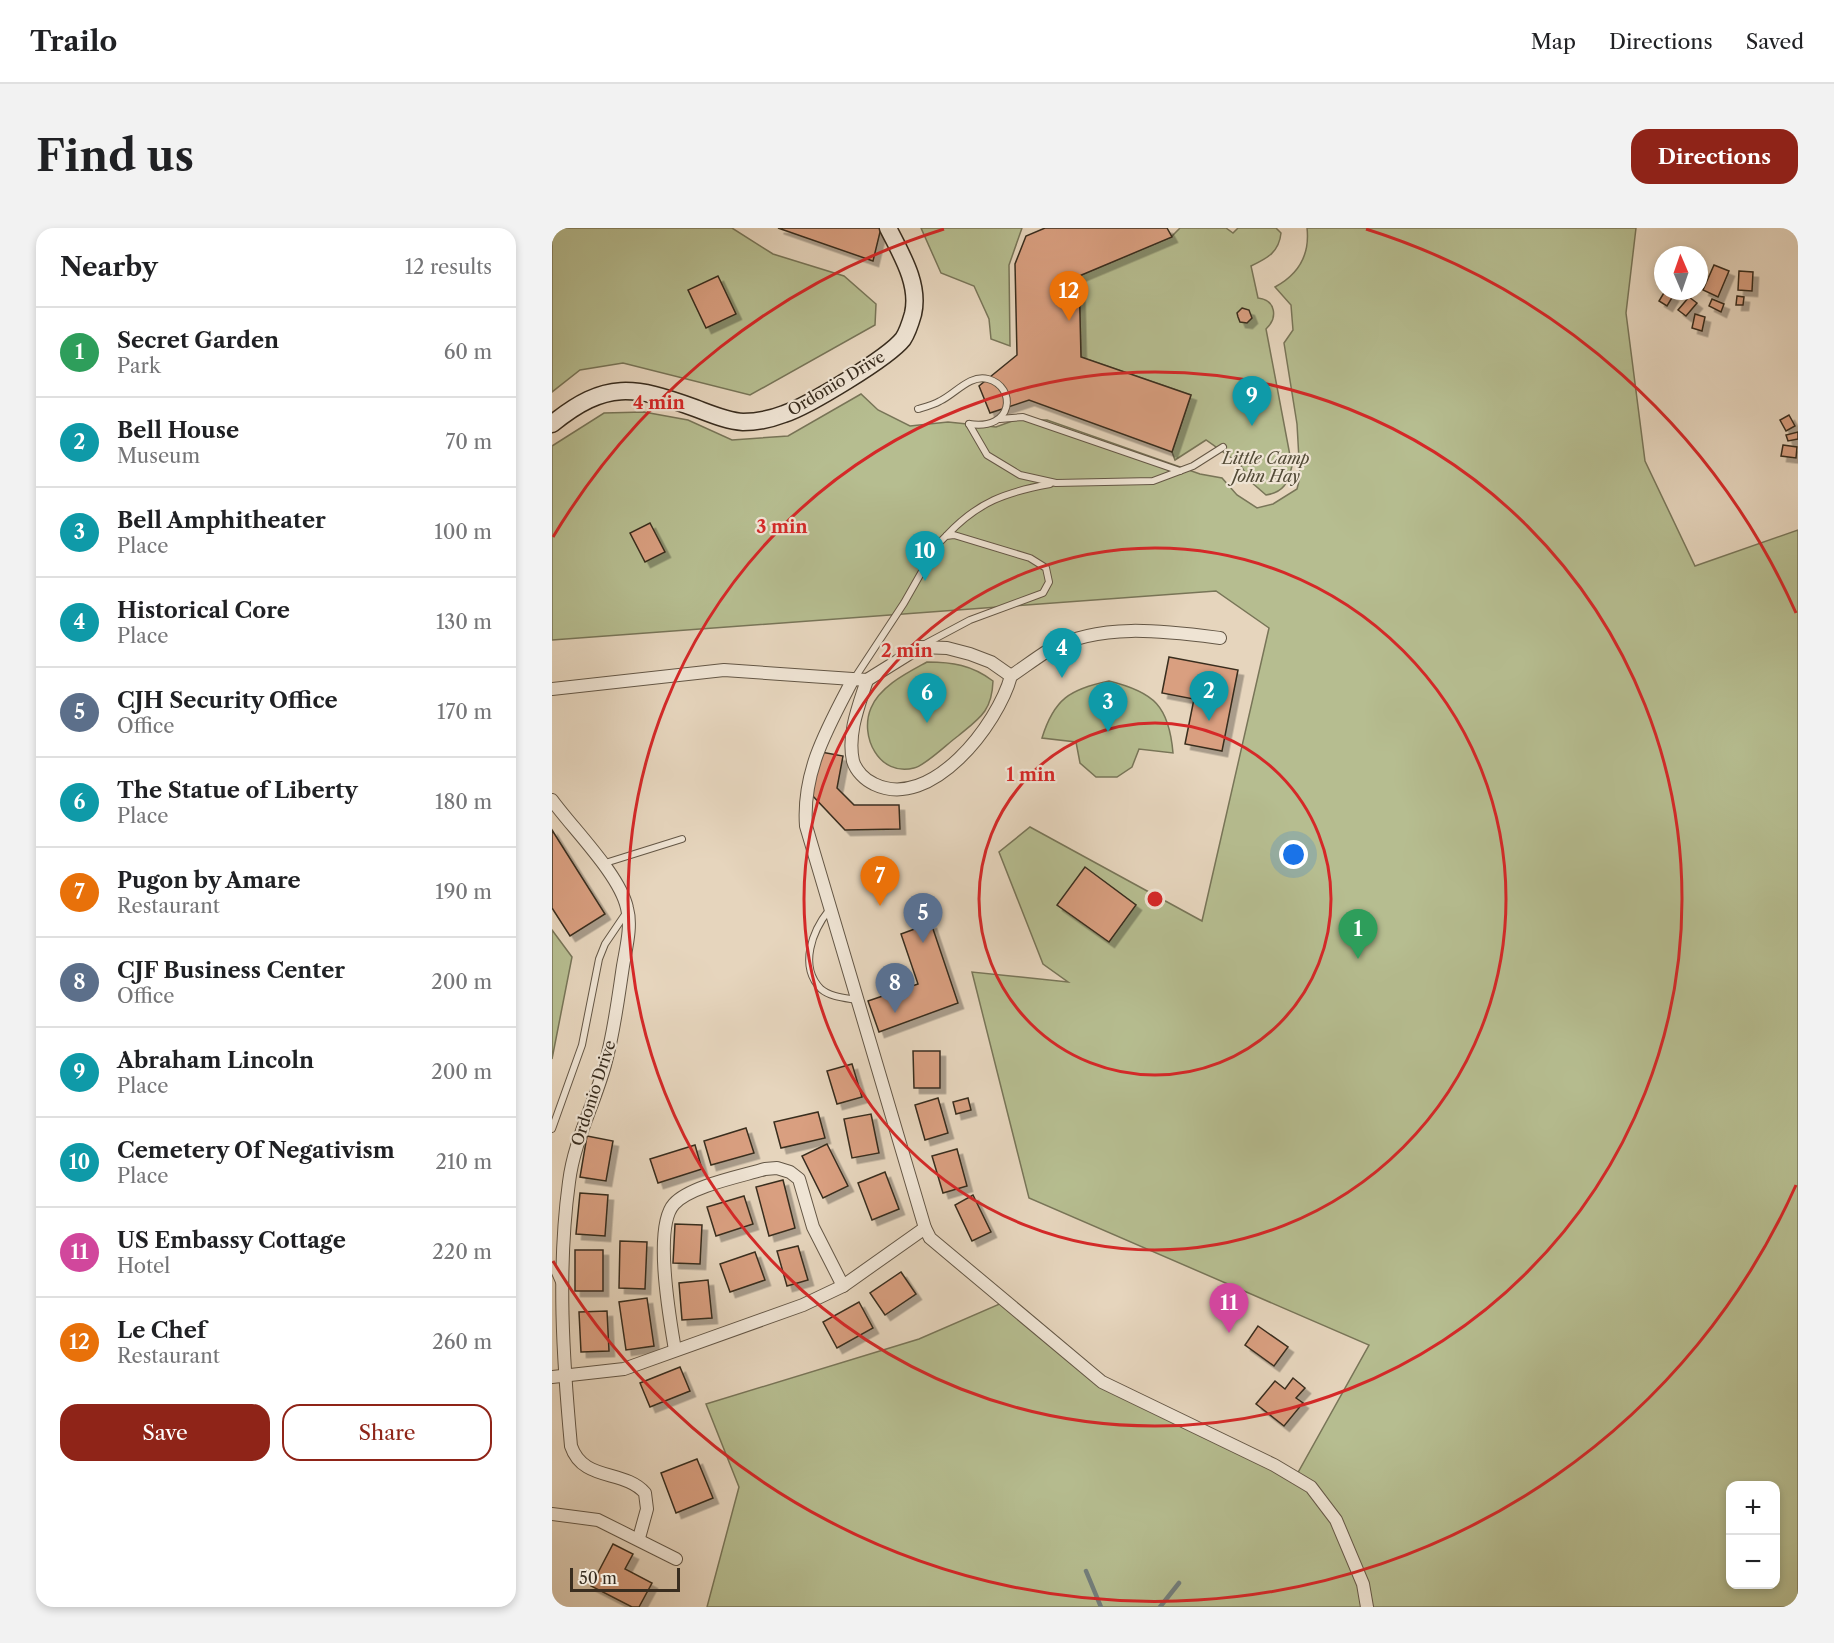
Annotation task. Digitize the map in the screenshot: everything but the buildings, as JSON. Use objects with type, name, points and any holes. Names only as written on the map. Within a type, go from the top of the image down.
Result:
[{"type":"street","name":"Ordonio Drive","points":[[552,424],[573,408],[592,398],[631,390],[649,393],[725,419],[763,420],[785,414],[872,365],[903,338],[913,313],[910,273],[888,228]]},
{"type":"street","points":[[867,680],[853,734],[854,763],[860,773],[870,782],[893,790],[910,788],[960,761],[994,719],[1006,695],[1011,676],[1051,649],[1087,637],[1155,631],[1220,638]]},
{"type":"street","points":[[552,689],[724,670],[867,680],[920,647],[948,648],[970,654],[991,662],[1011,676]]},
{"type":"street","points":[[853,680],[822,740],[806,786],[806,826],[925,1228],[930,1238],[1102,1382],[1281,1469],[1311,1487],[1336,1520],[1363,1584],[1367,1607]]},
{"type":"street","name":"Ordonio Drive","points":[[552,800],[623,894],[628,910],[627,939],[610,1045],[599,1084],[581,1129],[569,1183],[558,1376],[574,1457],[592,1470],[634,1484],[645,1493],[647,1509],[639,1538]]},
{"type":"street","points":[[675,1350],[664,1273],[666,1230],[668,1216],[675,1203],[688,1194],[765,1169],[777,1168],[790,1172],[799,1179],[813,1227],[843,1286]]},
{"type":"street","points":[[558,1376],[624,1369],[764,1320],[843,1286],[925,1228]]},
{"type":"street","points":[[552,1514],[598,1520],[639,1538],[676,1559]]},
{"type":"lane","points":[[918,409],[947,398],[968,382],[983,378],[990,379],[1002,389],[1006,403],[1005,412],[1000,419],[990,425],[969,424],[987,455],[1020,475],[1056,483]]},
{"type":"lane","points":[[1000,419],[1023,417],[1180,471]]},
{"type":"lane","points":[[853,680],[904,603],[937,545],[961,519],[991,499],[1056,483],[1153,481],[1193,466],[1223,447]]},
{"type":"lane","points":[[920,647],[970,620],[1043,593],[1049,582],[1046,568],[1030,558],[954,535],[946,536]]},
{"type":"lane","points":[[602,864],[682,839]]},
{"type":"lane","points":[[552,1129],[582,1045],[599,959],[605,944],[628,910]]},
{"type":"lane","points":[[830,910],[814,932],[809,952],[813,974],[821,989],[839,997],[858,1000]]},
{"type":"lane","points":[[552,1266],[562,1290]]},
{"type":"green space","points":[[552,228],[732,228],[773,254],[844,276],[876,304],[875,325],[750,395],[623,363],[580,370],[552,392]]},
{"type":"green space","points":[[921,228],[1022,228],[1009,265],[1010,346],[991,339],[989,319],[974,286],[941,273]]},
{"type":"green space","name":"Little Camp John Hay","points":[[1180,228],[1226,228],[1233,233],[1238,228],[1276,228],[1281,233],[1278,245],[1272,254],[1251,266],[1258,298],[1269,302],[1273,310],[1272,320],[1266,329],[1292,466],[1284,486],[1272,494],[1266,495],[1250,481],[1240,464],[1206,440],[1175,460],[1172,452],[1191,395],[1081,357],[1079,276],[1171,237]]},
{"type":"green space","points":[[1307,228],[1636,228],[1626,313],[1645,461],[1695,566],[1798,530],[1798,1607],[707,1607],[739,1487],[706,1404],[919,1339],[1004,1302],[1102,1382],[1296,1476],[1369,1345],[1029,1198],[972,972],[1068,982],[1043,964],[999,852],[1030,827],[1202,921],[1269,628],[1216,591],[552,640],[552,446],[604,413],[644,412],[688,420],[732,440],[788,436],[861,394],[878,410],[910,426],[948,422],[996,427],[1015,420],[1047,420],[1200,474],[1222,478],[1237,495],[1257,508],[1273,504],[1297,489],[1300,477],[1297,424],[1284,343],[1293,330],[1291,305],[1275,287],[1296,270],[1307,247]]},
{"type":"green space","points":[[927,662],[962,665],[977,671],[993,681],[990,700],[978,719],[924,763],[914,768],[902,769],[891,766],[875,752],[870,742],[868,719],[871,708],[887,687]]},
{"type":"green space","points":[[1109,681],[1137,690],[1156,704],[1168,723],[1173,753],[1139,749],[1132,767],[1117,777],[1096,777],[1080,763],[1076,742],[1042,738],[1052,714],[1065,698],[1084,688]]},
{"type":"green space","points":[[552,930],[572,957],[552,1059]]},
{"type":"waterway","points":[[1086,1571],[1101,1607]]},
{"type":"waterway","points":[[1160,1607],[1179,1583]]},
{"type":"place","name":"Le Chef","points":[[1069,321]]},
{"type":"place","name":"Abraham Lincoln","points":[[1252,426]]},
{"type":"place","name":"Cemetery Of Negativism","points":[[925,581]]},
{"type":"place","name":"Historical Core","points":[[1062,678]]},
{"type":"place","name":"Bell House","points":[[1209,721]]},
{"type":"place","name":"The Statue of Liberty","points":[[927,723]]},
{"type":"place","name":"Bell Amphitheater","points":[[1108,732]]},
{"type":"place","name":"Pugon by Amare","points":[[880,906]]},
{"type":"place","name":"CJH Security Office","points":[[923,943]]},
{"type":"place","name":"Secret Garden","points":[[1358,959]]},
{"type":"place","name":"CJF Business Center","points":[[895,1013]]},
{"type":"place","name":"US Embassy Cottage","points":[[1229,1333]]}]
